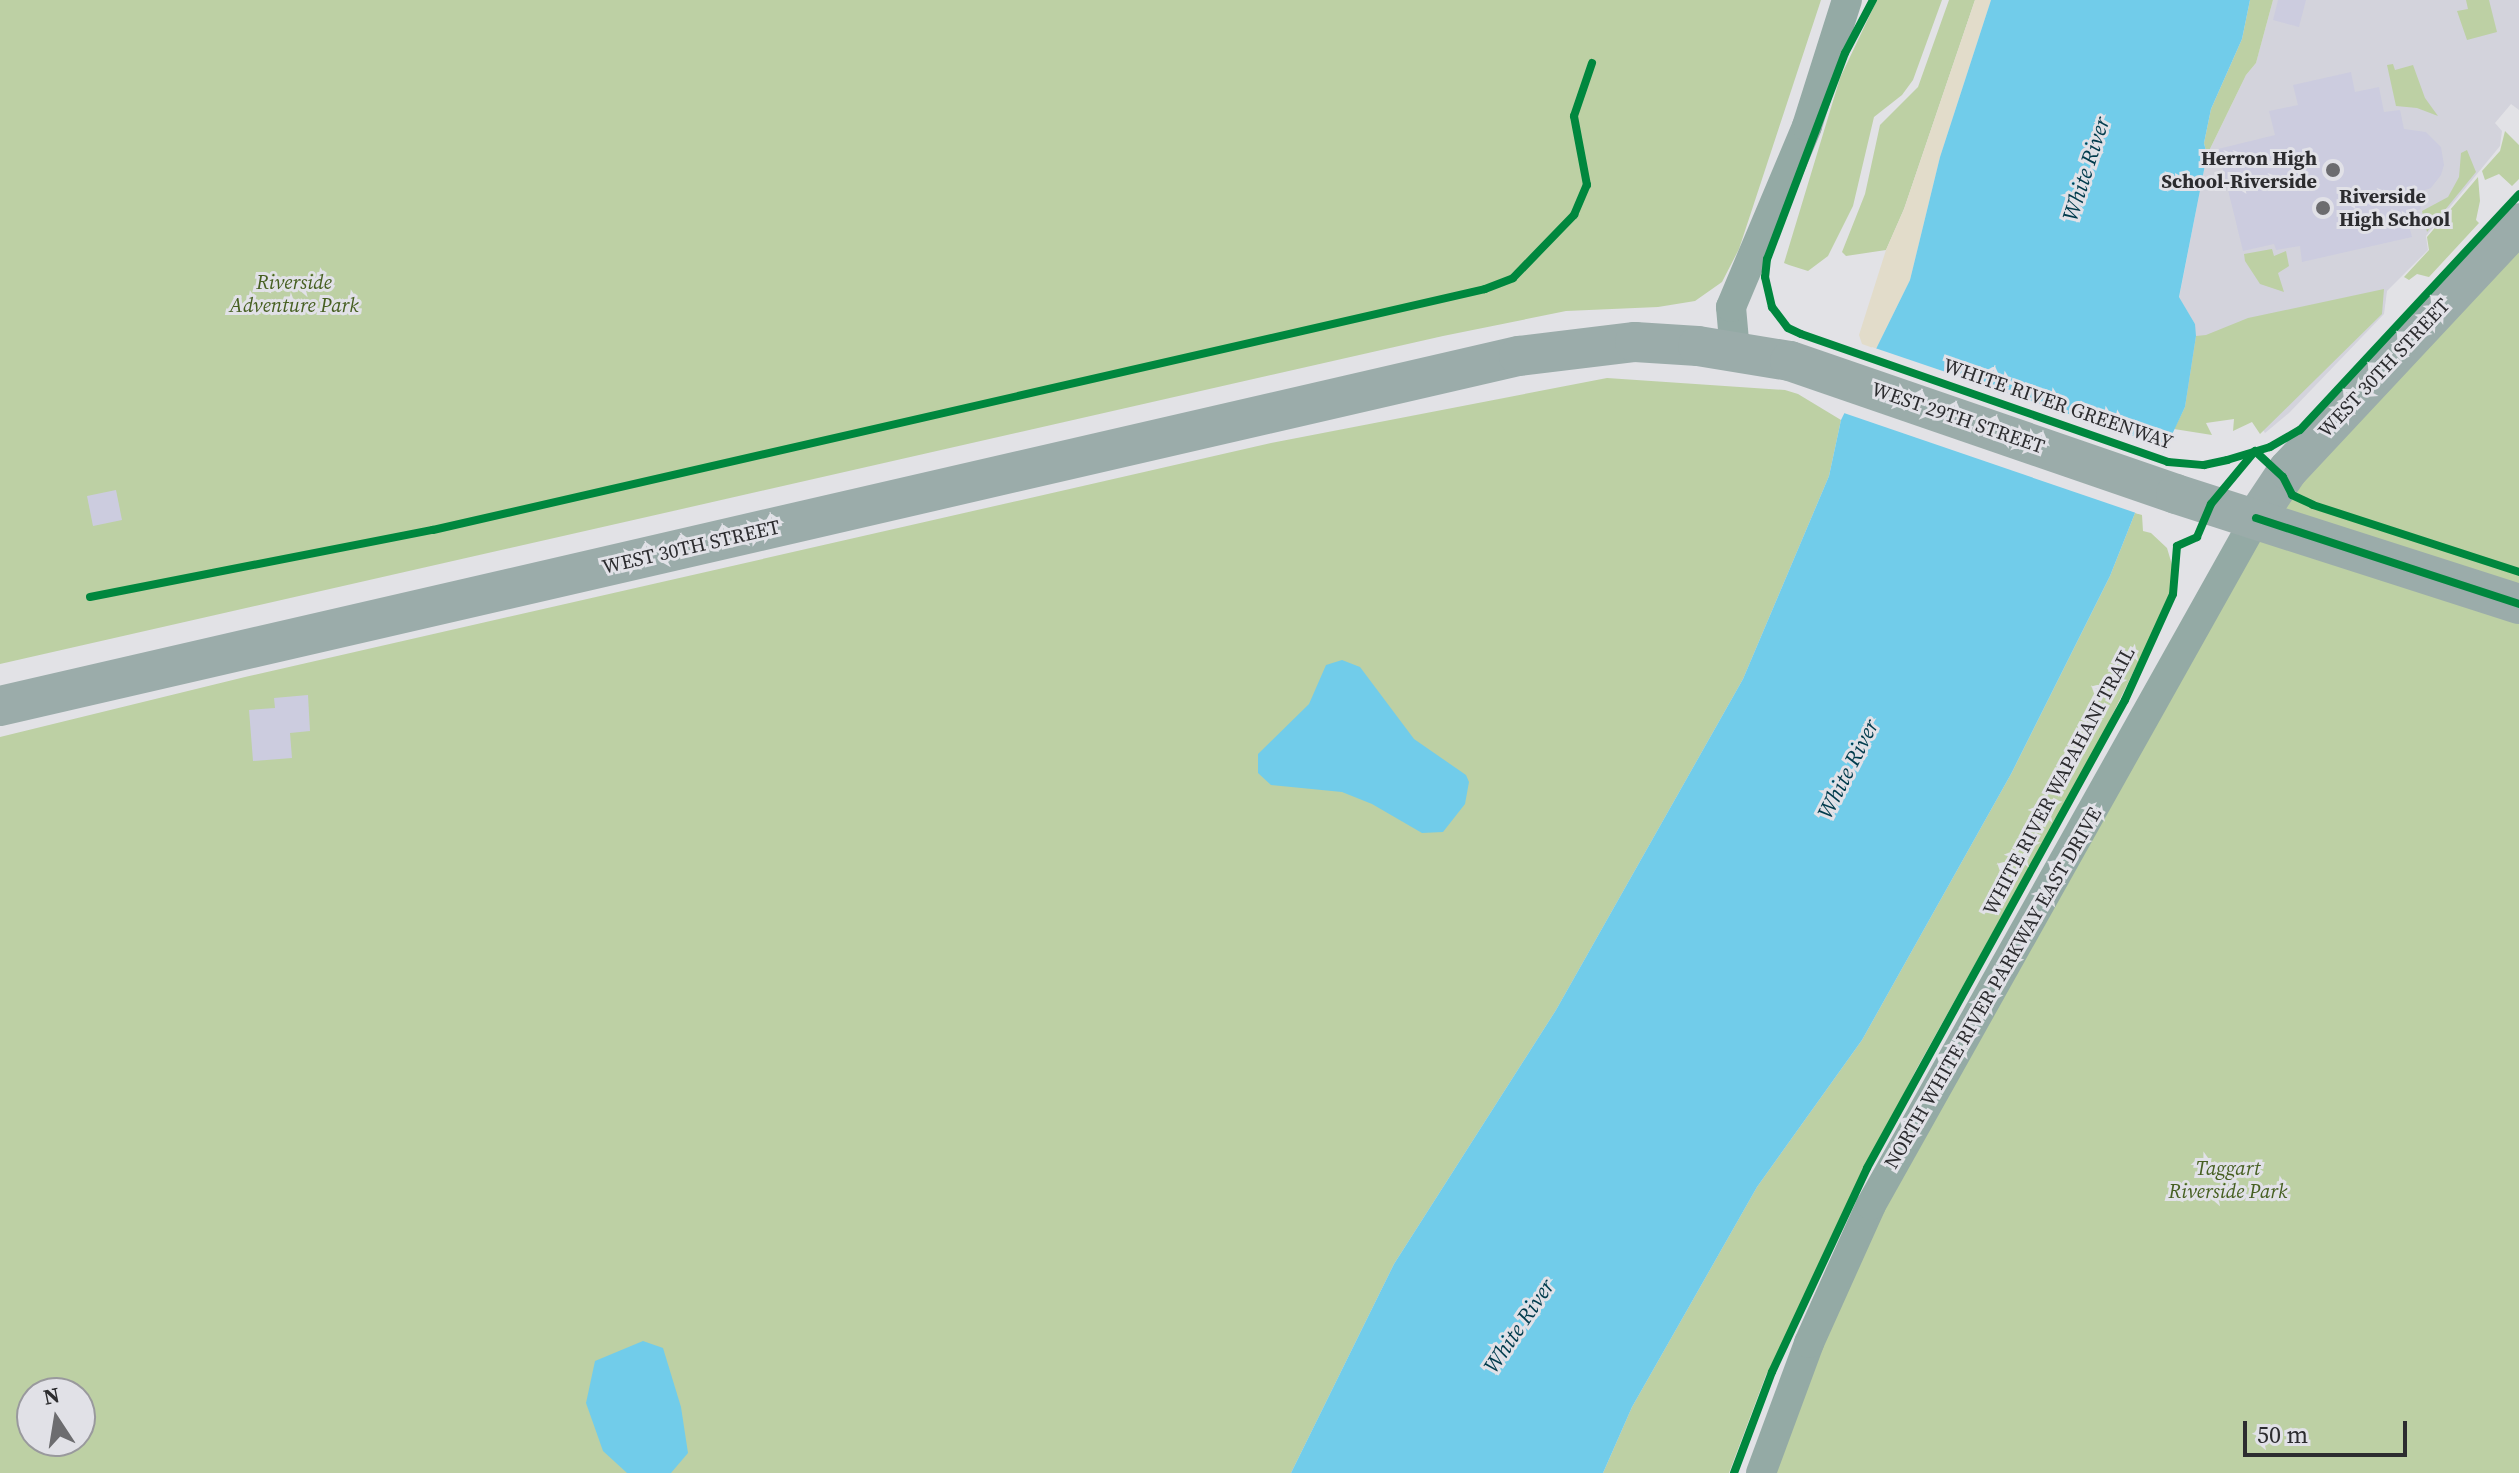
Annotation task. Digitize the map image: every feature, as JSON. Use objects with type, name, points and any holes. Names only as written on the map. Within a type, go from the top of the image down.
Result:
[{"type":"main road","name":"WEST 30TH STREET","points":[[2256,518],[2288,470],[2519,223]]},
{"type":"main road","name":"WEST 29TH STREET","points":[[1383,389],[1573,346],[1635,342],[1790,361],[2176,494],[2519,604]]},
{"type":"main road","name":"WEST 30TH STREET","points":[[0,706],[1383,389]]},
{"type":"street","points":[[1735,352],[1731,307],[1807,126],[1847,0]]},
{"type":"street","name":"NORTH WHITE RIVER PARKWAY EAST DRIVE","points":[[1761,1473],[1809,1343],[1871,1205],[2256,518]]},
{"type":"shaded area","name":"Riverside High School","points":[[2273,0],[2519,0],[2519,110],[2511,104],[2495,123],[2502,131],[2500,146],[2426,236],[2428,250],[2387,291],[2384,314],[2289,413],[2265,433],[2248,408],[2185,407],[2195,324],[2179,298],[2207,155],[2246,75],[2256,63]]},
{"type":"green space","name":"Riverside Adventure Park","points":[[0,0],[1821,0],[1739,249],[1722,282],[1695,301],[1658,307],[1566,311],[1443,336],[0,664]]},
{"type":"green space","points":[[1877,0],[1942,0],[1913,80],[1902,95],[1874,117],[1853,206],[1828,256],[1808,271],[1784,263],[1840,78]]},
{"type":"green space","points":[[1949,0],[1975,0],[1904,209],[1886,250],[1846,256],[1842,252],[1865,194],[1880,125],[1918,87]]},
{"type":"green space","points":[[2250,0],[2273,0],[2256,63],[2246,75],[2207,155],[2204,143],[2211,109],[2242,39]]},
{"type":"green space","points":[[2466,0],[2489,0],[2497,32],[2467,40],[2457,11],[2468,9]]},
{"type":"green space","points":[[2393,64],[2395,70],[2413,65],[2425,98],[2438,116],[2417,108],[2396,106],[2387,65]]},
{"type":"green space","points":[[2505,131],[2519,145],[2519,179],[2512,186],[2499,174],[2485,180],[2482,171],[2500,151]]},
{"type":"green space","points":[[2467,150],[2476,172],[2427,232],[2422,211],[2448,197],[2459,177],[2461,153]]},
{"type":"green space","points":[[2478,177],[2480,201],[2476,220],[2479,223],[2429,277],[2417,274],[2409,280],[2404,277],[2429,250],[2427,237]]},
{"type":"green space","name":"Taggart Riverside Park","points":[[2519,240],[2519,1473],[1770,1473],[1844,1285],[2256,518]]},
{"type":"green space","points":[[2272,249],[2274,256],[2286,251],[2289,266],[2278,273],[2284,292],[2260,284],[2245,261],[2244,254]]},
{"type":"green space","points":[[2384,289],[2382,314],[2260,434],[2252,422],[2233,431],[2234,419],[2206,423],[2212,435],[2174,429],[2185,407],[2196,336],[2248,318]]},
{"type":"green space","points":[[1607,378],[1785,390],[1798,394],[1841,420],[1829,476],[1743,679],[1556,1010],[1394,1264],[1291,1473],[0,1473],[0,737],[245,677],[1271,443]]},
{"type":"green space","points":[[2135,513],[2142,515],[2143,531],[2151,533],[2167,548],[2173,568],[2171,595],[2100,740],[1916,1070],[1828,1243],[1797,1317],[1766,1375],[1729,1473],[1603,1473],[1632,1407],[1757,1187],[1862,1040],[2011,774],[2110,576]]},
{"type":"sand","points":[[1975,0],[1991,0],[1940,157],[1910,280],[1876,349],[1862,344],[1859,335]]},
{"type":"water","name":"White River","points":[[1991,0],[2250,0],[2242,39],[2211,109],[2204,143],[2207,155],[2179,297],[2195,324],[2196,336],[2185,407],[2135,513],[2110,576],[2011,774],[1862,1040],[1757,1187],[1632,1407],[1603,1473],[1291,1473],[1394,1264],[1556,1010],[1743,679],[1829,476],[1841,420],[1910,280],[1940,157]]},
{"type":"water","points":[[1342,660],[1360,667],[1414,739],[1466,775],[1469,782],[1465,804],[1443,832],[1422,833],[1372,804],[1342,792],[1271,785],[1258,773],[1258,754],[1309,704],[1326,665]]},
{"type":"water","points":[[643,1341],[663,1348],[681,1407],[688,1453],[671,1473],[627,1473],[603,1451],[586,1403],[595,1361]]},
{"type":"pier","points":[[1872,347],[2166,447],[2139,514],[1841,412]]},
{"type":"building","points":[[2278,0],[2306,0],[2299,27],[2273,20]]},
{"type":"building","name":"Herron High School-Riverside","points":[[2351,72],[2355,92],[2379,87],[2384,112],[2400,110],[2404,129],[2426,132],[2441,147],[2444,165],[2441,175],[2431,188],[2417,193],[2421,209],[2406,214],[2412,237],[2302,262],[2300,246],[2276,250],[2274,244],[2243,251],[2218,149],[2275,135],[2269,111],[2298,105],[2293,85]]},
{"type":"building","points":[[116,490],[122,520],[93,526],[87,496]]},
{"type":"building","points":[[308,695],[310,731],[290,733],[292,758],[253,761],[249,710],[275,708],[274,698]]},
{"type":"cycle path","name":"WHITE RIVER GREENWAY","points":[[1873,0],[1845,53],[1767,259],[1765,277],[1772,307],[1788,328],[1801,334],[2168,462],[2204,465],[2227,460],[2270,447],[2300,430],[2519,194]]},
{"type":"cycle path","points":[[90,597],[433,530],[1485,289],[1513,278],[1574,215],[1587,185],[1574,116],[1592,63]]},
{"type":"cycle path","points":[[2255,451],[2283,477],[2292,495],[2313,505],[2519,572]]},
{"type":"cycle path","name":"WHITE RIVER WAPAHANI TRAIL","points":[[1734,1473],[1772,1372],[1867,1168],[2125,700],[2173,594],[2177,546],[2197,537],[2211,504],[2255,451]]},
{"type":"cycle path","points":[[2256,518],[2519,604]]},
{"type":"place","name":"Herron High School-Riverside","points":[[2333,170]]},
{"type":"place","name":"Riverside High School","points":[[2323,208]]}]
